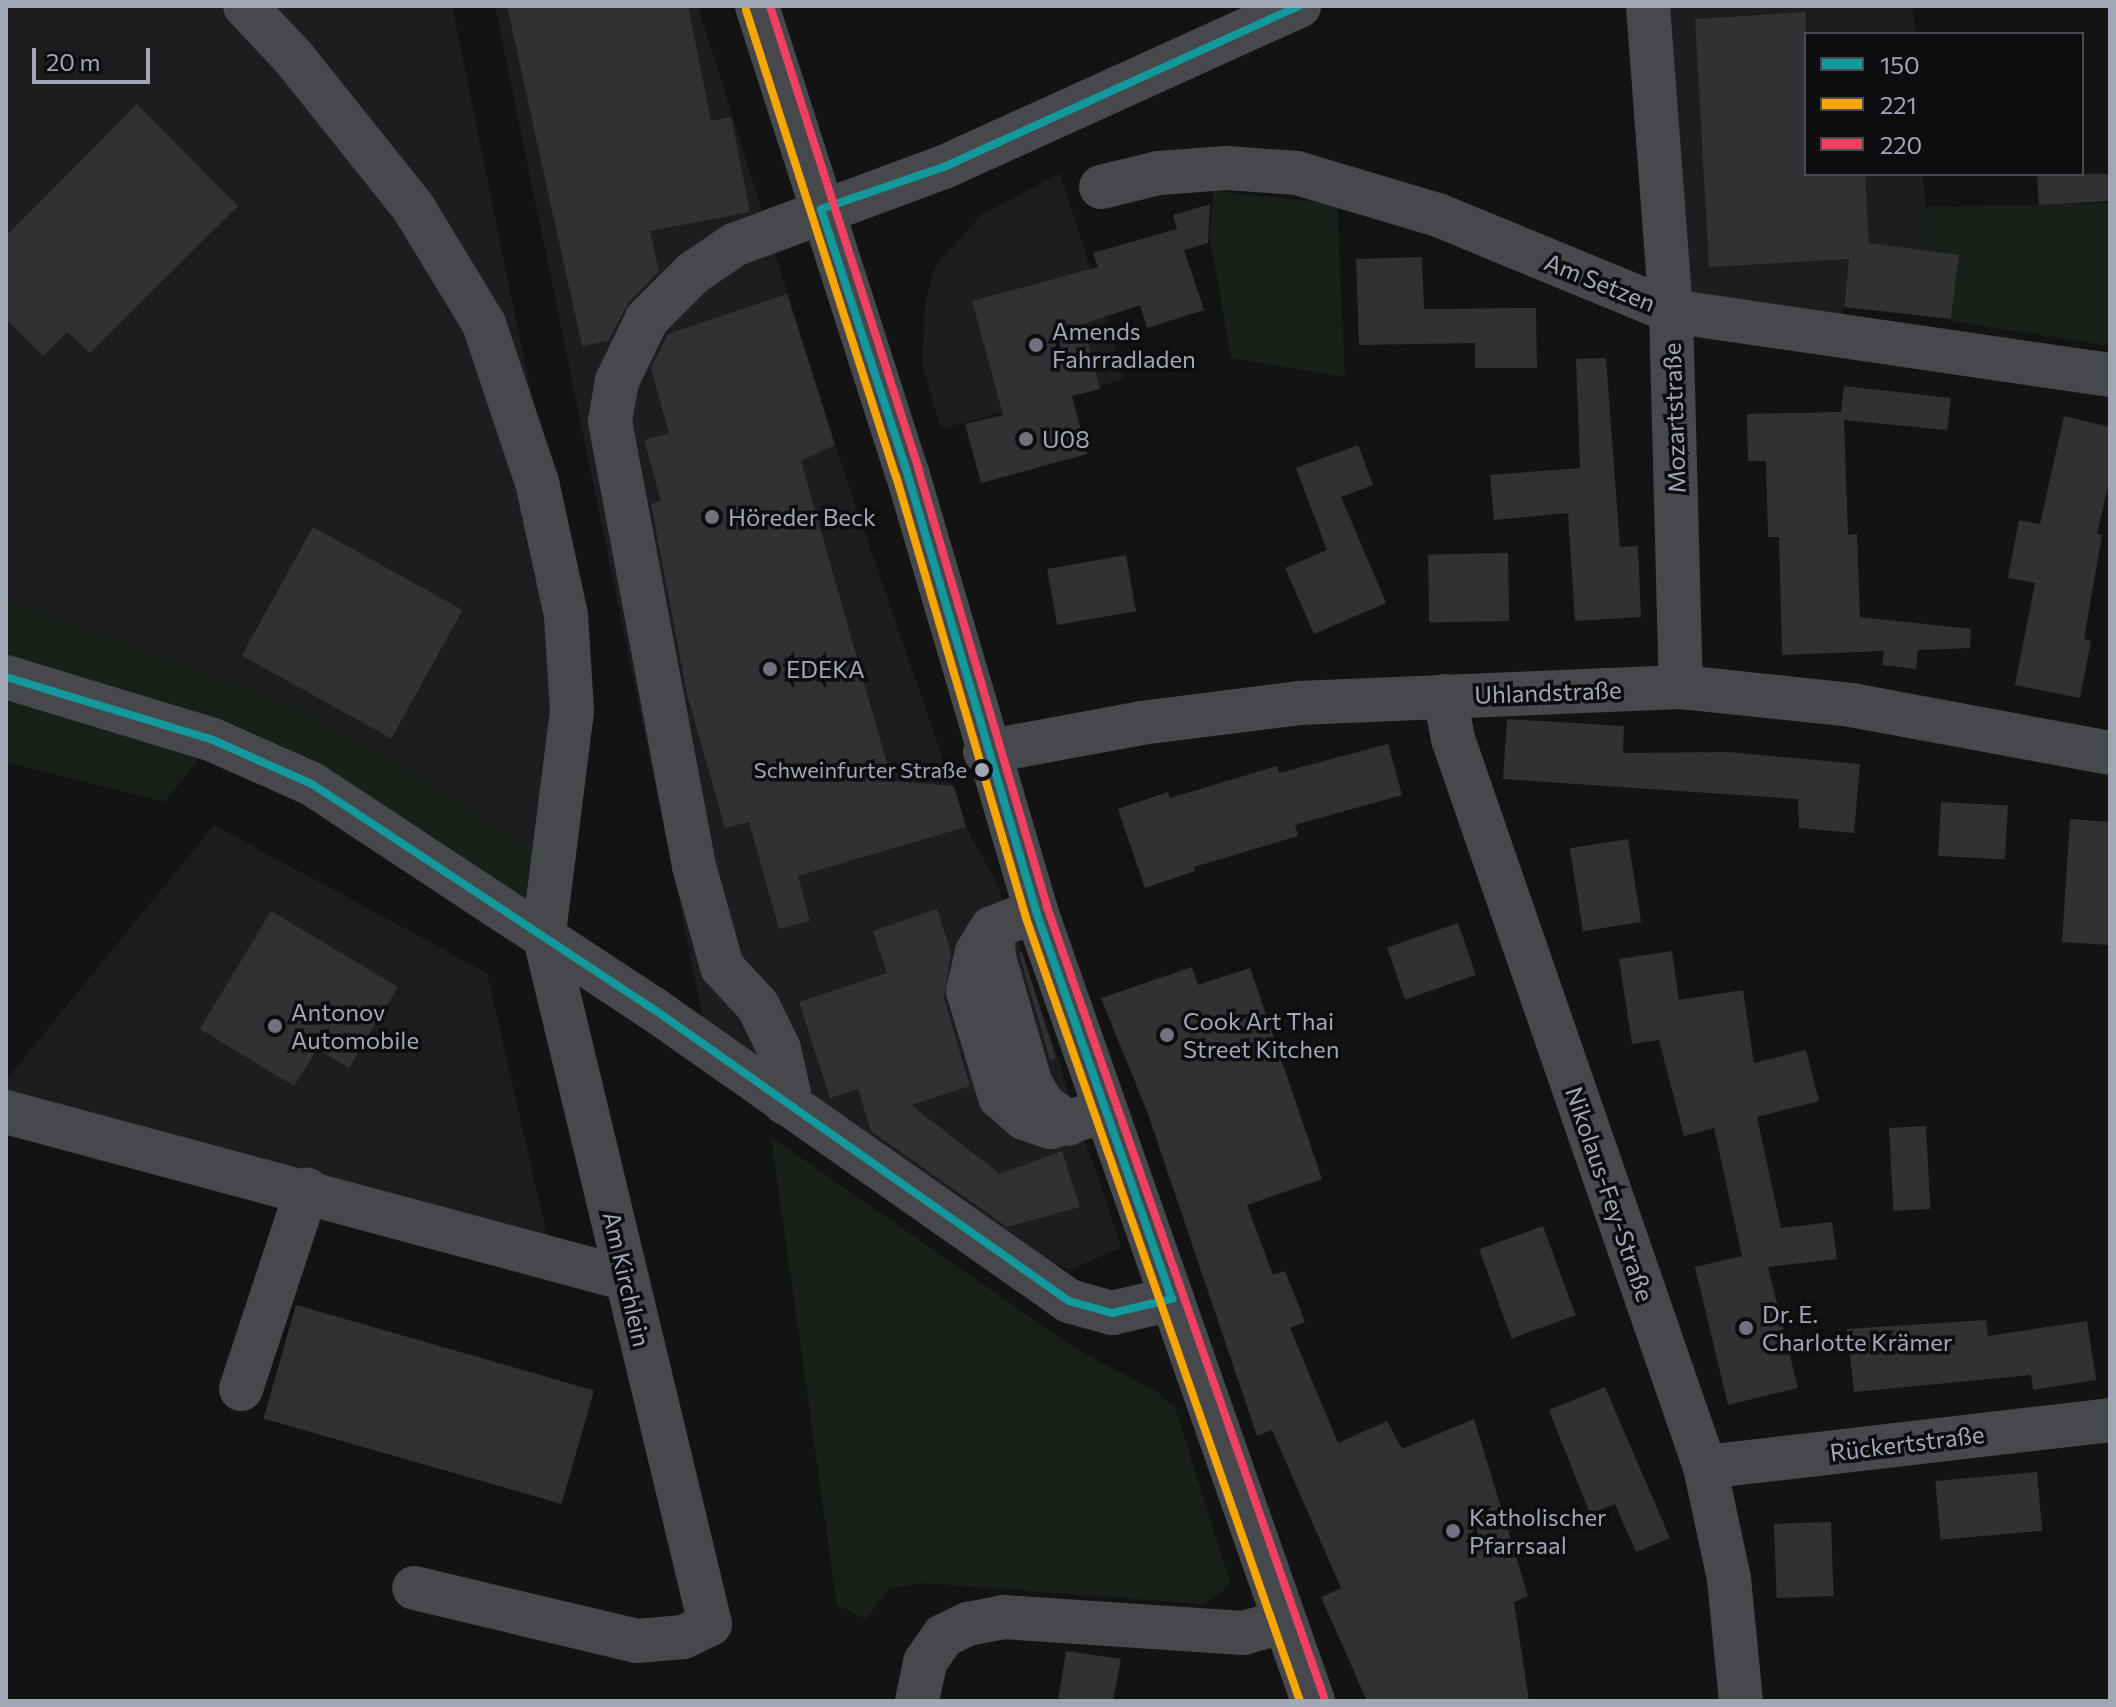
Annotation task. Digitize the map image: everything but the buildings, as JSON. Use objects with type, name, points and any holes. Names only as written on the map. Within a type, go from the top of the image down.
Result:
[{"type":"street","points":[[245,6],[294,58],[413,207],[484,324],[537,482],[566,615],[572,711],[544,934]]},
{"type":"street","points":[[757,6],[919,511],[985,752],[1036,911],[1086,1118],[1172,1299],[1313,1701]]},
{"type":"street","points":[[785,1103],[789,1093],[779,1049],[758,1006],[722,967],[694,866],[610,421],[617,381],[647,319],[693,273],[734,245],[821,209],[944,167],[1246,15],[1299,6]]},
{"type":"street","name":"Mozartstraße","points":[[1648,6],[1671,311],[1681,687]]},
{"type":"street","name":"Am Setzen","points":[[1101,187],[1159,173],[1227,168],[1297,173],[1411,205],[1671,311],[2110,375]]},
{"type":"street","points":[[6,677],[143,715],[261,758],[377,822],[544,934],[1069,1301],[1112,1313],[1172,1299]]},
{"type":"street","name":"Uhlandstraße","points":[[985,752],[1141,723],[1299,703],[1681,687],[1851,705],[2110,753]]},
{"type":"street","name":"Nikolaus-Fey-Straße","points":[[1445,696],[1453,739],[1705,1467],[1729,1579],[1741,1701]]},
{"type":"street","points":[[1036,911],[992,928],[977,952],[968,991],[1000,1097],[1024,1118],[1050,1127],[1086,1118]]},
{"type":"street","name":"Am Kirchlein","points":[[414,1588],[637,1641],[683,1637],[710,1624],[544,934]]},
{"type":"street","points":[[6,1112],[307,1190],[627,1279]]},
{"type":"street","points":[[241,1389],[307,1190]]},
{"type":"street","name":"Rückertstraße","points":[[1705,1467],[2110,1420]]},
{"type":"street","points":[[917,1701],[925,1662],[943,1636],[1003,1617],[1243,1633],[1283,1622]]},
{"type":"shaded area","points":[[6,6],[452,6],[580,632],[555,865],[404,767],[293,706],[6,600]]},
{"type":"shaded area","points":[[495,6],[698,6],[835,445],[966,827],[996,882],[1022,952],[1121,1248],[1069,1270],[1005,1239],[704,1023]]},
{"type":"shaded area","points":[[1644,6],[1913,6],[1915,32],[1804,32],[1804,176],[1923,176],[1929,252],[1851,241],[1840,334],[1673,309]]},
{"type":"shaded area","points":[[1060,173],[1125,379],[941,429],[922,364],[925,303],[935,266],[982,214]]},
{"type":"shaded area","points":[[1213,191],[1337,204],[1345,377],[1231,358],[1210,238]]},
{"type":"shaded area","points":[[2110,203],[2110,346],[1951,321],[1959,256],[1929,252],[1925,207]]},
{"type":"shaded area","points":[[6,600],[293,706],[404,767],[555,865],[544,933],[213,740],[165,802],[6,762],[6,701],[49,712],[6,656]]},
{"type":"shaded area","name":"Antonov Automobile","points":[[214,825],[487,973],[550,1248],[6,1101],[6,1080]]},
{"type":"shaded area","points":[[771,1137],[1079,1351],[1155,1390],[1175,1408],[1230,1582],[1219,1595],[1201,1604],[925,1583],[889,1588],[866,1619],[837,1605]]},
{"type":"transit line","name":"220","points":[[770,6],[918,468],[1047,907],[1324,1697]]},
{"type":"transit line","name":"150","points":[[821,209],[944,167],[1299,6]]},
{"type":"transit line","name":"221","points":[[746,10],[896,476],[1025,915],[1300,1701]]},
{"type":"transit line","name":"150","points":[[821,209],[907,472],[1036,911],[1172,1299]]},
{"type":"transit line","name":"150","points":[[6,677],[213,740],[312,784],[652,1008],[1069,1301],[1112,1313],[1172,1299]]},
{"type":"place","name":"Amends Fahrradladen","points":[[1036,345]]},
{"type":"place","name":"U08","points":[[1026,439]]},
{"type":"place","name":"Höreder Beck","points":[[712,517]]},
{"type":"place","name":"EDEKA","points":[[770,669]]},
{"type":"place","name":"Schweinfurter Straße","points":[[982,770]]},
{"type":"place","name":"Antonov Automobile","points":[[275,1026]]},
{"type":"place","name":"Cook Art Thai Street Kitchen","points":[[1167,1035]]},
{"type":"place","name":"Dr. E. Charlotte Krämer","points":[[1746,1328]]},
{"type":"place","name":"Katholischer Pfarrsaal","points":[[1453,1531]]}]
